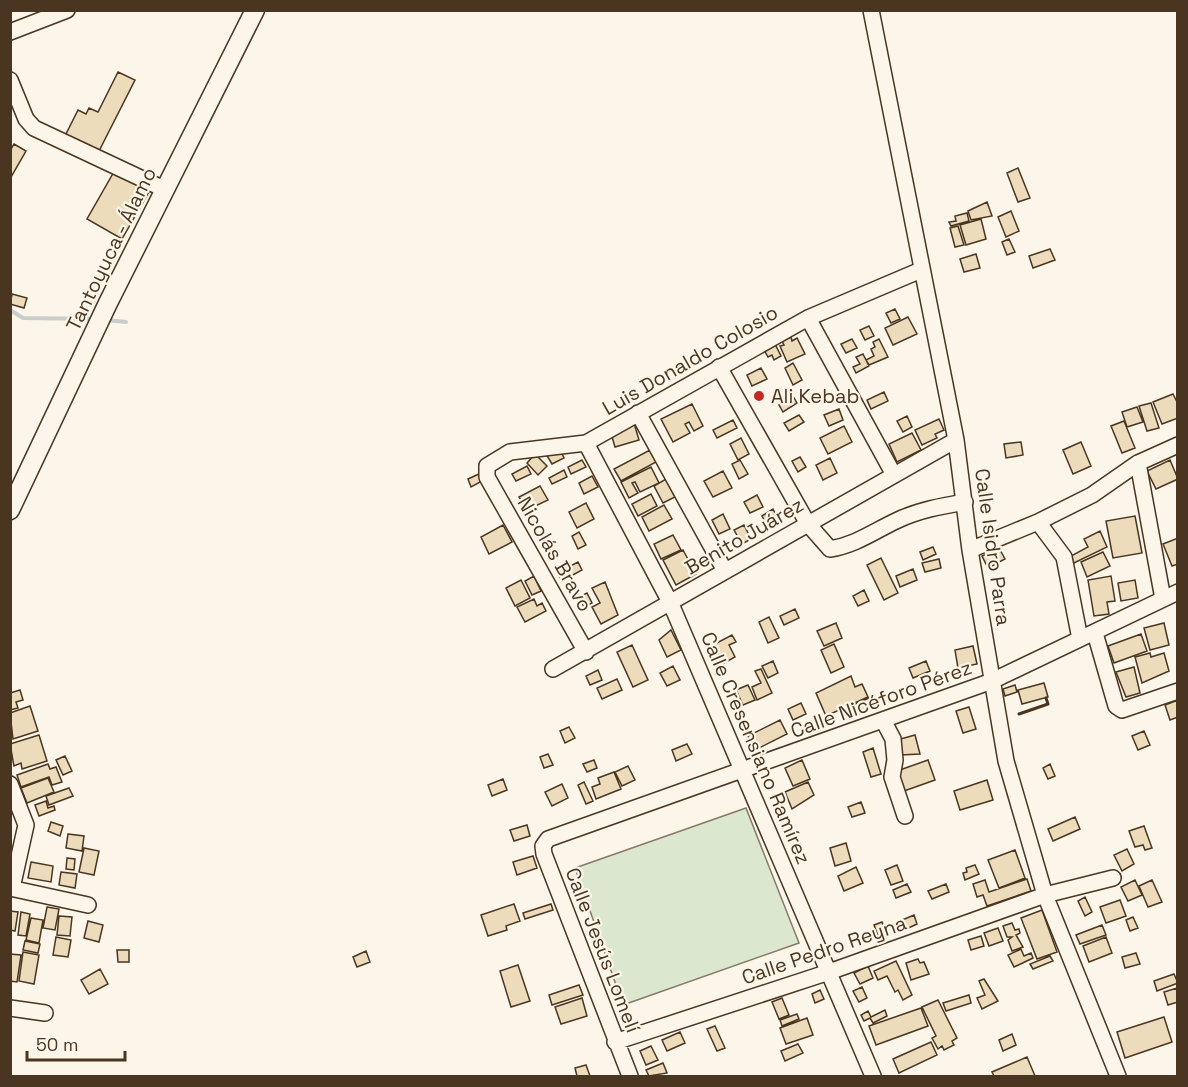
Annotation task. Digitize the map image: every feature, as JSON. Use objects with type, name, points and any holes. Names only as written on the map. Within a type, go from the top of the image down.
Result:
[{"type":"main road","name":"Tantoyuca - Álamo","points":[[10,510],[108,303],[255,10]]},
{"type":"street","points":[[10,32],[67,10]]},
{"type":"street","name":"Calle Isidro Parra","points":[[871,10],[921,270],[957,440],[970,550],[1006,761],[1046,895],[1118,1077]]},
{"type":"street","points":[[10,80],[26,118],[34,129],[166,190]]},
{"type":"street","name":"Luis Donaldo Colosio","points":[[487,477],[487,466],[510,452],[586,443],[808,318],[921,270]]},
{"type":"street","points":[[808,318],[894,475]]},
{"type":"street","points":[[719,367],[808,524],[830,549],[851,546],[899,519],[929,508],[965,502]]},
{"type":"street","points":[[638,413],[725,571]]},
{"type":"street","name":"Benito Juárez","points":[[553,669],[957,440]]},
{"type":"street","name":"Calle Cresensiano Ramírez","points":[[586,443],[671,604],[873,1077]]},
{"type":"street","points":[[970,550],[1038,522],[1092,495],[1138,463],[1178,445]]},
{"type":"street","points":[[1138,463],[1170,595]]},
{"type":"street","name":"Nicolás Bravo","points":[[487,477],[586,652]]},
{"type":"street","points":[[1038,522],[1064,557],[1080,639]]},
{"type":"street","name":"Calle Nicéforo Pérez","points":[[548,839],[743,772],[992,681],[1170,595]]},
{"type":"street","points":[[1095,633],[1116,706],[1122,710],[1178,691]]},
{"type":"street","points":[[883,720],[893,739],[895,760],[892,777],[905,816]]},
{"type":"street","points":[[10,784],[26,825],[11,888],[88,905]]},
{"type":"street","name":"Calle Jesús Lomelí","points":[[548,839],[543,846],[544,854],[630,1077]]},
{"type":"street","name":"Calle Pedro Reyna","points":[[615,1042],[829,972],[1046,895],[1113,878]]},
{"type":"street","points":[[10,1008],[45,1013]]},
{"type":"green space","points":[[746,808],[799,943],[623,1005],[575,868]]},
{"type":"building","points":[[118,72],[135,80],[98,153],[65,136],[78,110],[86,114],[89,108],[98,112]]},
{"type":"building","points":[[14,144],[26,151],[11,177],[10,151]]},
{"type":"building","points":[[1018,168],[1030,198],[1018,202],[1007,173]]},
{"type":"building","points":[[115,170],[150,190],[122,239],[87,219]]},
{"type":"building","points":[[987,202],[992,216],[971,220],[968,211]]},
{"type":"building","points":[[1011,211],[1019,231],[1006,237],[998,217]]},
{"type":"building","points":[[967,213],[969,221],[951,226],[949,222],[956,221],[955,216]]},
{"type":"building","points":[[981,219],[986,239],[966,245],[960,225]]},
{"type":"building","points":[[958,226],[964,245],[955,247],[950,228]]},
{"type":"building","points":[[1009,239],[1015,252],[1007,255],[1002,242]]},
{"type":"building","points":[[1050,249],[1055,260],[1033,268],[1029,256]]},
{"type":"building","points":[[976,254],[980,268],[964,272],[960,259]]},
{"type":"building","points":[[12,294],[27,298],[24,308],[10,304]]},
{"type":"building","points":[[895,309],[900,319],[891,323],[886,313]]},
{"type":"building","points":[[908,317],[917,334],[893,345],[885,328]]},
{"type":"building","points":[[869,326],[874,336],[865,340],[860,330]]},
{"type":"building","points":[[791,337],[792,341],[797,338],[805,354],[787,362],[780,346],[784,345],[782,341]]},
{"type":"building","points":[[852,339],[857,348],[846,353],[841,344]]},
{"type":"building","points":[[879,339],[888,357],[869,365],[866,360],[874,356],[871,349],[875,347],[873,342]]},
{"type":"building","points":[[775,344],[781,356],[774,360],[772,355],[768,357],[764,350]]},
{"type":"building","points":[[863,354],[869,366],[856,373],[853,367],[860,364],[856,357]]},
{"type":"building","points":[[793,363],[802,380],[793,385],[785,368]]},
{"type":"building","points":[[761,368],[767,379],[752,386],[747,375]]},
{"type":"building","points":[[884,392],[888,401],[871,409],[867,400]]},
{"type":"building","points":[[1173,394],[1178,404],[1178,418],[1162,424],[1153,402]]},
{"type":"building","points":[[793,396],[797,403],[783,412],[779,405]]},
{"type":"building","points":[[1151,403],[1159,428],[1147,431],[1139,406]]},
{"type":"building","points":[[692,404],[703,426],[694,431],[689,422],[685,424],[690,433],[673,442],[661,419]]},
{"type":"building","points":[[1137,407],[1143,422],[1127,427],[1122,412]]},
{"type":"building","points":[[839,409],[843,420],[829,426],[824,415]]},
{"type":"building","points":[[799,415],[804,422],[789,431],[784,423]]},
{"type":"building","points":[[907,416],[912,427],[903,432],[897,421]]},
{"type":"building","points":[[939,419],[944,430],[935,434],[937,438],[922,445],[915,430]]},
{"type":"building","points":[[733,420],[737,428],[717,438],[713,430]]},
{"type":"building","points":[[1124,421],[1135,448],[1122,453],[1111,426]]},
{"type":"building","points":[[634,423],[639,440],[615,447],[610,430]]},
{"type":"building","points":[[844,426],[852,442],[828,454],[820,438]]},
{"type":"building","points":[[912,433],[921,450],[897,462],[889,444]]},
{"type":"building","points":[[741,438],[749,454],[738,460],[730,444]]},
{"type":"building","points":[[1021,442],[1023,455],[1006,458],[1004,444]]},
{"type":"building","points":[[1081,442],[1091,466],[1073,474],[1063,450]]},
{"type":"building","points":[[559,447],[564,458],[552,464],[546,454]]},
{"type":"building","points":[[650,450],[656,462],[621,481],[614,469]]},
{"type":"building","points":[[535,454],[547,466],[538,475],[527,463]]},
{"type":"building","points":[[800,457],[806,467],[798,472],[792,461]]},
{"type":"building","points":[[830,458],[837,473],[823,480],[816,465]]},
{"type":"building","points":[[582,460],[586,467],[571,474],[568,467]]},
{"type":"building","points":[[740,460],[748,474],[739,479],[732,464]]},
{"type":"building","points":[[1170,460],[1178,479],[1156,489],[1147,471]]},
{"type":"building","points":[[527,466],[531,474],[516,481],[512,474]]},
{"type":"building","points":[[651,467],[659,483],[640,492],[635,482],[632,483],[638,493],[629,498],[621,482]]},
{"type":"building","points":[[564,470],[567,477],[552,484],[549,478]]},
{"type":"building","points":[[723,471],[732,488],[713,497],[704,481]]},
{"type":"building","points":[[481,473],[484,480],[471,487],[468,479]]},
{"type":"building","points":[[592,476],[598,487],[584,494],[579,483]]},
{"type":"building","points":[[666,479],[675,497],[663,503],[654,486]]},
{"type":"building","points":[[540,486],[548,500],[527,510],[519,497]]},
{"type":"building","points":[[651,494],[657,506],[638,516],[632,504]]},
{"type":"building","points":[[757,495],[763,507],[750,513],[744,502]]},
{"type":"building","points":[[586,503],[594,519],[577,528],[569,512]]},
{"type":"building","points":[[664,505],[672,519],[649,531],[642,517]]},
{"type":"building","points":[[773,509],[780,523],[769,529],[762,516]]},
{"type":"building","points":[[723,514],[730,529],[719,534],[712,520]]},
{"type":"building","points":[[1135,516],[1142,553],[1113,558],[1106,521]]},
{"type":"building","points":[[503,525],[512,542],[489,554],[481,537]]},
{"type":"building","points":[[744,525],[751,539],[742,544],[734,530]]},
{"type":"building","points":[[1100,531],[1107,547],[1074,563],[1071,556],[1088,547],[1084,539]]},
{"type":"building","points":[[579,532],[586,545],[578,549],[572,536]]},
{"type":"building","points":[[673,535],[681,550],[661,559],[654,544]]},
{"type":"building","points":[[1178,538],[1178,564],[1172,566],[1163,544]]},
{"type":"building","points":[[933,547],[936,554],[923,560],[920,552]]},
{"type":"building","points":[[999,548],[1005,559],[988,568],[982,556]]},
{"type":"building","points":[[683,550],[696,574],[676,585],[663,560]]},
{"type":"building","points":[[1103,552],[1110,566],[1087,577],[1081,562]]},
{"type":"building","points":[[881,558],[898,593],[884,600],[867,565]]},
{"type":"building","points":[[939,559],[941,568],[925,572],[922,563]]},
{"type":"building","points":[[578,562],[582,570],[562,581],[557,573]]},
{"type":"building","points":[[913,569],[917,580],[900,587],[896,576]]},
{"type":"building","points":[[534,576],[541,591],[532,595],[525,581]]},
{"type":"building","points":[[1111,576],[1115,601],[1107,602],[1109,614],[1094,616],[1088,580]]},
{"type":"building","points":[[521,580],[530,598],[515,606],[506,588]]},
{"type":"building","points":[[1135,580],[1138,598],[1121,601],[1118,583]]},
{"type":"building","points":[[605,582],[618,615],[601,624],[592,607],[600,603],[592,588]]},
{"type":"building","points":[[864,590],[869,601],[858,606],[853,596]]},
{"type":"building","points":[[587,593],[592,603],[584,607],[579,597]]},
{"type":"building","points":[[534,599],[537,606],[542,603],[546,611],[525,622],[517,607]]},
{"type":"building","points":[[795,609],[799,618],[784,625],[780,616]]},
{"type":"building","points":[[769,617],[779,638],[768,643],[759,622]]},
{"type":"building","points":[[836,623],[842,638],[824,646],[817,631]]},
{"type":"building","points":[[1164,623],[1169,645],[1150,650],[1144,628]]},
{"type":"building","points":[[671,630],[681,650],[667,657],[659,640]]},
{"type":"building","points":[[1141,634],[1147,651],[1114,663],[1108,646]]},
{"type":"building","points":[[732,635],[736,642],[729,645],[735,657],[717,667],[707,648]]},
{"type":"building","points":[[834,644],[844,667],[831,673],[821,650]]},
{"type":"building","points":[[632,645],[648,680],[633,687],[617,652]]},
{"type":"building","points":[[973,646],[977,664],[958,668],[955,650]]},
{"type":"building","points":[[1150,653],[1151,657],[1164,653],[1169,671],[1142,683],[1135,657]]},
{"type":"building","points":[[773,661],[778,673],[768,678],[762,666]]},
{"type":"building","points":[[926,661],[930,671],[913,678],[909,668]]},
{"type":"building","points":[[673,666],[680,680],[667,686],[660,673]]},
{"type":"building","points":[[1134,667],[1140,693],[1126,697],[1116,672]]},
{"type":"building","points":[[761,669],[772,693],[757,700],[752,687],[761,683],[755,671]]},
{"type":"building","points":[[598,670],[602,680],[590,685],[586,676]]},
{"type":"building","points":[[851,676],[855,687],[862,684],[868,697],[826,716],[816,693]]},
{"type":"building","points":[[617,679],[622,690],[602,699],[597,688]]},
{"type":"building","points":[[1044,683],[1048,697],[1022,704],[1018,690]]},
{"type":"building","points":[[748,685],[755,700],[743,705],[736,690]]},
{"type":"building","points":[[1015,685],[1017,692],[1005,696],[1003,689]]},
{"type":"building","points":[[20,690],[23,700],[16,702],[18,708],[10,710],[10,693]]},
{"type":"building","points":[[873,696],[878,705],[853,717],[849,707]]},
{"type":"building","points":[[1178,700],[1178,717],[1170,720],[1165,705]]},
{"type":"building","points":[[801,703],[806,714],[793,720],[788,709]]},
{"type":"building","points":[[30,706],[38,731],[13,739],[10,713]]},
{"type":"building","points":[[969,707],[976,729],[963,733],[956,711]]},
{"type":"building","points":[[780,720],[787,734],[755,750],[748,736]]},
{"type":"building","points":[[569,727],[575,738],[565,743],[560,731]]},
{"type":"building","points":[[1144,731],[1150,745],[1138,750],[1132,736]]},
{"type":"building","points":[[39,735],[47,761],[22,769],[21,763],[14,766],[10,744]]},
{"type":"building","points":[[915,735],[920,754],[900,755],[897,740]]},
{"type":"building","points":[[687,744],[692,754],[676,761],[672,750]]},
{"type":"building","points":[[873,748],[881,774],[871,777],[863,752]]},
{"type":"building","points":[[548,754],[553,765],[544,768],[540,757]]},
{"type":"building","points":[[65,756],[72,771],[63,775],[56,760]]},
{"type":"building","points":[[594,760],[597,768],[587,772],[583,764]]},
{"type":"building","points":[[802,760],[810,779],[793,786],[785,768]]},
{"type":"building","points":[[928,760],[935,780],[904,791],[897,771]]},
{"type":"building","points":[[48,764],[50,769],[56,767],[62,782],[52,785],[49,777],[21,787],[17,775]]},
{"type":"building","points":[[1050,764],[1055,776],[1048,779],[1043,768]]},
{"type":"building","points":[[628,766],[635,780],[622,786],[615,772]]},
{"type":"building","points":[[614,772],[621,789],[596,799],[592,787],[600,784],[598,778]]},
{"type":"building","points":[[48,778],[54,792],[27,803],[21,788]]},
{"type":"building","points":[[503,779],[507,790],[492,796],[488,785]]},
{"type":"building","points":[[987,780],[993,800],[960,810],[954,791]]},
{"type":"building","points":[[584,782],[593,801],[586,804],[578,785]]},
{"type":"building","points":[[808,782],[814,795],[792,809],[785,792]]},
{"type":"building","points":[[562,784],[568,798],[552,806],[545,792]]},
{"type":"building","points":[[69,788],[73,796],[49,805],[46,796]]},
{"type":"building","points":[[46,801],[48,808],[54,806],[55,810],[39,816],[35,805]]},
{"type":"building","points":[[861,802],[865,813],[852,817],[848,807]]},
{"type":"building","points":[[1075,817],[1080,829],[1053,841],[1048,829]]},
{"type":"building","points":[[51,822],[63,826],[60,836],[48,831]]},
{"type":"building","points":[[527,825],[530,836],[514,841],[510,830]]},
{"type":"building","points":[[1144,826],[1152,848],[1145,850],[1143,845],[1135,847],[1129,831]]},
{"type":"building","points":[[68,834],[84,836],[82,851],[66,848]]},
{"type":"building","points":[[846,843],[851,861],[835,866],[830,848]]},
{"type":"building","points":[[84,848],[99,851],[94,875],[79,872]]},
{"type":"building","points":[[1127,849],[1134,864],[1122,871],[1114,855]]},
{"type":"building","points":[[1015,850],[1025,878],[999,888],[988,860]]},
{"type":"building","points":[[533,856],[537,868],[517,875],[513,862]]},
{"type":"building","points":[[67,858],[75,859],[74,870],[66,869]]},
{"type":"building","points":[[31,862],[53,866],[51,882],[28,878]]},
{"type":"building","points":[[897,865],[903,881],[891,885],[885,870]]},
{"type":"building","points":[[975,865],[979,874],[965,880],[963,873],[967,872],[966,868]]},
{"type":"building","points":[[856,867],[863,883],[844,891],[838,876]]},
{"type":"building","points":[[61,872],[77,874],[75,888],[59,885]]},
{"type":"building","points":[[1027,879],[1031,891],[987,906],[983,895],[977,897],[973,884],[985,880],[989,892]]},
{"type":"building","points":[[1135,880],[1142,895],[1128,901],[1121,887]]},
{"type":"building","points":[[1152,880],[1162,902],[1148,907],[1139,886]]},
{"type":"building","points":[[907,884],[911,892],[896,898],[893,890]]},
{"type":"building","points":[[946,884],[949,892],[932,899],[928,891]]},
{"type":"building","points":[[1085,897],[1092,912],[1085,916],[1078,901]]},
{"type":"building","points":[[1120,900],[1126,916],[1106,923],[1100,907]]},
{"type":"building","points":[[514,904],[520,921],[506,926],[507,930],[488,936],[481,915]]},
{"type":"building","points":[[551,904],[553,910],[525,919],[523,913]]},
{"type":"building","points":[[47,907],[59,909],[55,930],[43,928]]},
{"type":"building","points":[[1042,910],[1057,952],[1037,959],[1021,918]]},
{"type":"building","points":[[10,911],[18,912],[15,931],[10,930]]},
{"type":"building","points":[[21,912],[30,914],[26,936],[18,935]]},
{"type":"building","points":[[914,915],[917,924],[904,930],[900,921]]},
{"type":"building","points":[[59,916],[72,917],[70,936],[57,935]]},
{"type":"building","points":[[1133,917],[1138,928],[1130,931],[1126,920]]},
{"type":"building","points":[[31,918],[43,920],[39,943],[26,940]]},
{"type":"building","points":[[88,921],[103,925],[99,942],[84,938]]},
{"type":"building","points":[[882,922],[886,933],[878,936],[874,925]]},
{"type":"building","points":[[1012,923],[1015,930],[1019,929],[1020,933],[1016,935],[1023,947],[1012,951],[1008,940],[1012,937],[1007,937],[1003,926]]},
{"type":"building","points":[[1102,925],[1106,935],[1080,944],[1076,935]]},
{"type":"building","points":[[998,928],[1003,941],[989,946],[984,933]]},
{"type":"building","points":[[981,936],[984,946],[971,950],[968,940]]},
{"type":"building","points":[[56,937],[71,940],[68,957],[53,955]]},
{"type":"building","points":[[1106,937],[1112,953],[1089,962],[1083,946]]},
{"type":"building","points":[[25,941],[40,944],[38,953],[23,950]]},
{"type":"building","points":[[1021,949],[1024,956],[1031,953],[1033,958],[1014,967],[1008,955]]},
{"type":"building","points":[[117,950],[129,950],[129,962],[118,962]]},
{"type":"building","points":[[366,951],[370,962],[357,967],[353,957]]},
{"type":"building","points":[[23,952],[39,955],[34,984],[19,981]]},
{"type":"building","points":[[1136,953],[1140,964],[1125,968],[1122,957]]},
{"type":"building","points":[[10,954],[21,955],[17,982],[10,981]]},
{"type":"building","points":[[1050,956],[1053,961],[1033,969],[1030,964]]},
{"type":"building","points":[[918,959],[920,963],[924,962],[929,974],[911,980],[906,963]]},
{"type":"building","points":[[896,961],[912,995],[903,1000],[898,990],[895,992],[887,976],[878,980],[874,971]]},
{"type":"building","points":[[518,965],[530,1001],[511,1007],[500,971]]},
{"type":"building","points":[[868,966],[873,978],[860,984],[854,973]]},
{"type":"building","points":[[100,969],[108,984],[89,994],[81,980]]},
{"type":"building","points":[[1174,974],[1178,983],[1157,991],[1154,981]]},
{"type":"building","points":[[984,979],[998,1001],[982,1009],[977,998],[985,995],[979,981]]},
{"type":"building","points":[[579,985],[583,995],[552,1005],[549,995]]},
{"type":"building","points":[[862,987],[867,998],[859,1002],[853,991]]},
{"type":"building","points":[[1177,988],[1178,1002],[1168,1005],[1164,992]]},
{"type":"building","points":[[820,990],[824,999],[815,1003],[812,994]]},
{"type":"building","points":[[969,995],[971,1003],[946,1011],[943,1003]]},
{"type":"building","points":[[582,998],[587,1016],[561,1024],[555,1007]]},
{"type":"building","points":[[782,998],[789,1015],[779,1019],[772,1002]]},
{"type":"building","points":[[938,1000],[957,1038],[952,1041],[954,1045],[944,1050],[942,1046],[938,1049],[932,1038],[936,1036],[922,1007]]},
{"type":"building","points":[[921,1008],[928,1026],[876,1045],[869,1026]]},
{"type":"building","points":[[885,1010],[887,1016],[873,1023],[870,1018],[864,1021],[861,1015],[868,1011],[871,1017]]},
{"type":"building","points":[[797,1014],[799,1019],[782,1026],[780,1020]]},
{"type":"building","points":[[1164,1017],[1172,1042],[1125,1058],[1117,1032]]},
{"type":"building","points":[[807,1018],[813,1035],[786,1044],[780,1028]]},
{"type":"building","points":[[715,1026],[725,1048],[717,1051],[707,1029]]},
{"type":"building","points":[[680,1032],[685,1043],[667,1051],[662,1040]]},
{"type":"building","points":[[1012,1034],[1016,1045],[1003,1051],[999,1040]]},
{"type":"building","points":[[931,1042],[937,1055],[899,1073],[893,1059]]},
{"type":"building","points":[[798,1044],[803,1053],[785,1061],[781,1051]]},
{"type":"building","points":[[651,1046],[658,1060],[646,1065],[640,1051]]},
{"type":"building","points":[[1027,1057],[1035,1076],[994,1076],[992,1072]]},
{"type":"building","points":[[663,1063],[667,1073],[649,1076],[646,1070]]},
{"type":"building","points":[[586,1065],[590,1076],[577,1076],[575,1068]]},
{"type":"waterway","points":[[10,310],[23,318],[96,319]]},
{"type":"waterway","points":[[106,320],[126,322]]},
{"type":"wall","points":[[1019,714],[1048,704],[1046,698]]},
{"type":"place","name":"Ali Kebab","points":[[759,396]]}]
